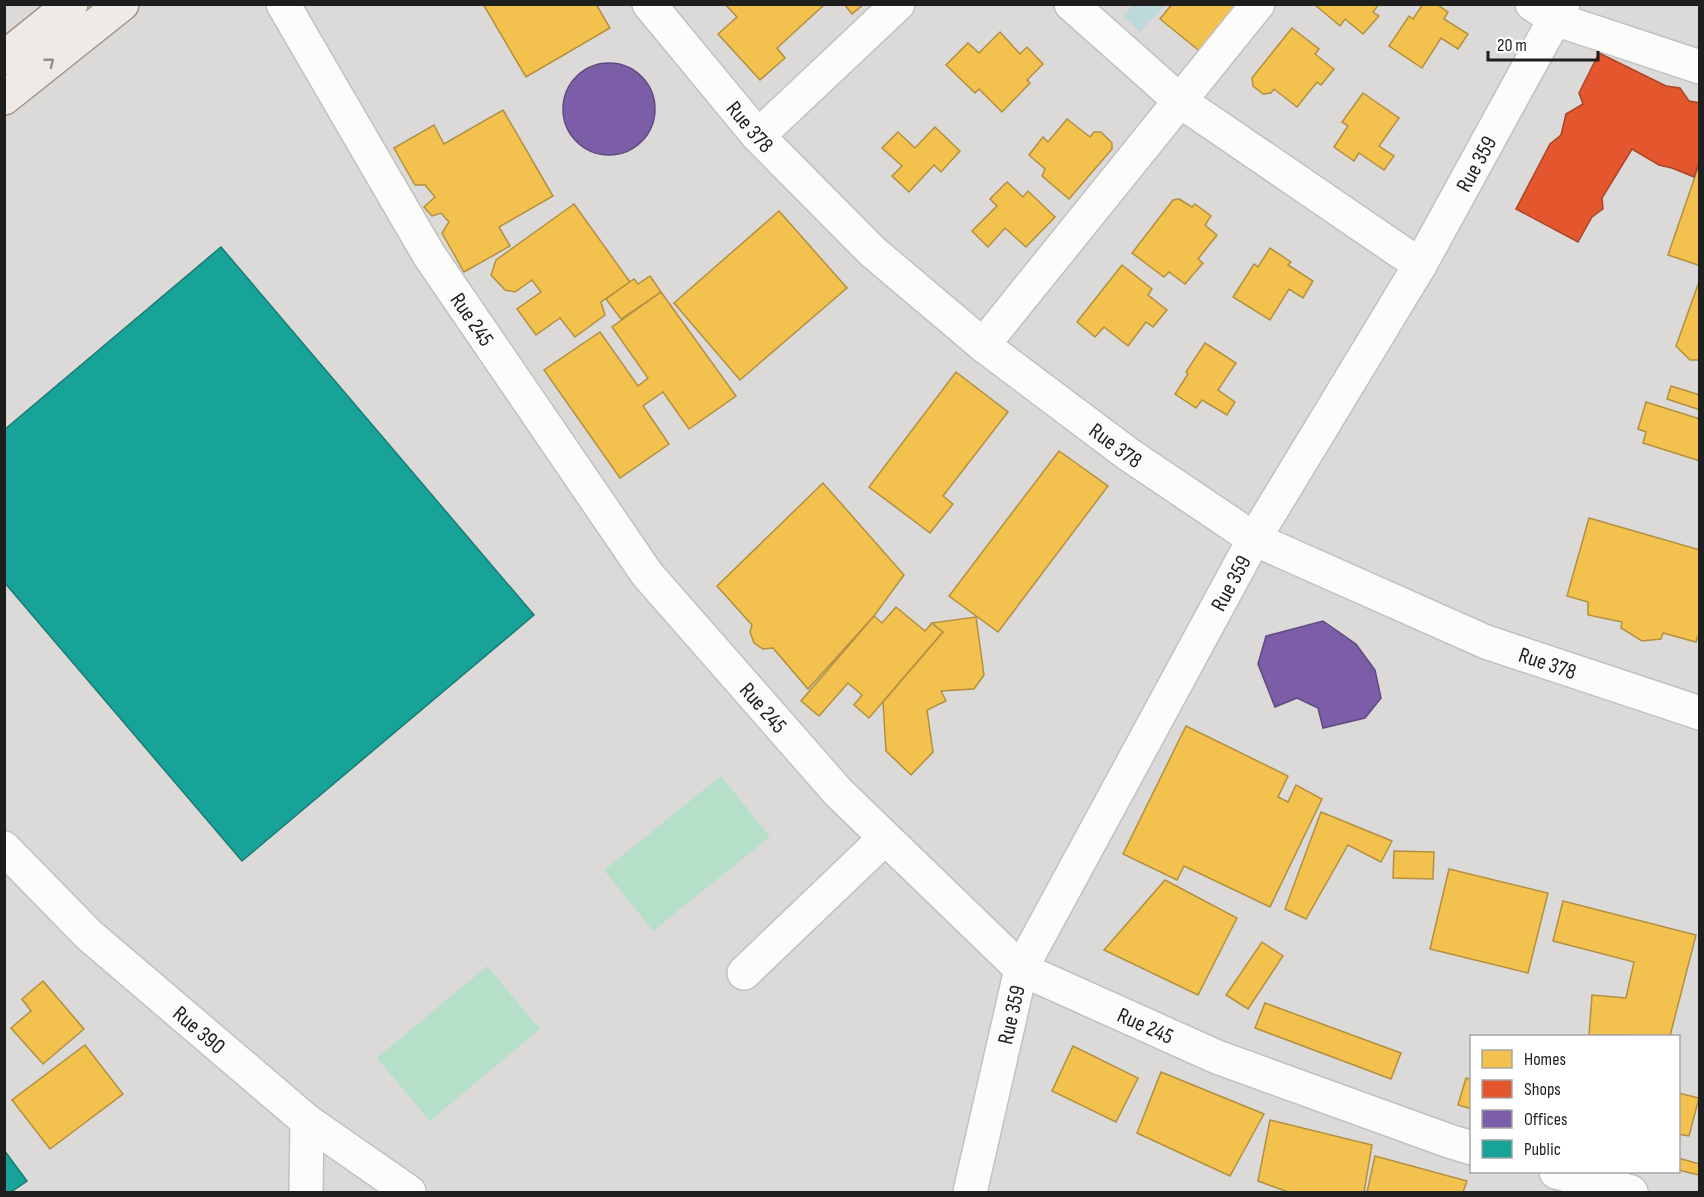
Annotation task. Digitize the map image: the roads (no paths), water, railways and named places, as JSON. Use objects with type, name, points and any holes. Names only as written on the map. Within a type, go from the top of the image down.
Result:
[{"type":"main road","points":[[4,58],[71,4]]},
{"type":"main road","points":[[4,98],[122,4]]},
{"type":"street","name":"Rue 245","points":[[283,4],[429,255],[647,574],[838,792],[885,838],[1021,969],[1217,1057],[1470,1147]]},
{"type":"street","name":"Rue 378","points":[[649,4],[758,136],[873,252],[983,345],[1128,454],[1254,539],[1485,642],[1700,713]]},
{"type":"street","points":[[758,136],[898,4]]},
{"type":"street","points":[[1071,4],[1180,101],[1420,265]]},
{"type":"street","points":[[983,345],[1258,4]]},
{"type":"street","points":[[1550,9],[1700,68]]},
{"type":"street","name":"Rue 359","points":[[970,1192],[1021,969],[1254,539],[1420,265],[1550,9]]},
{"type":"street","points":[[744,973],[885,838]]},
{"type":"street","name":"Rue 390","points":[[4,848],[89,935],[307,1121],[408,1192]]},
{"type":"street","points":[[306,1192],[307,1121]]},
{"type":"street","points":[[1560,1173],[1631,1192]]},
{"type":"water","points":[[1133,5],[1165,5],[1140,32],[1123,16]]}]
